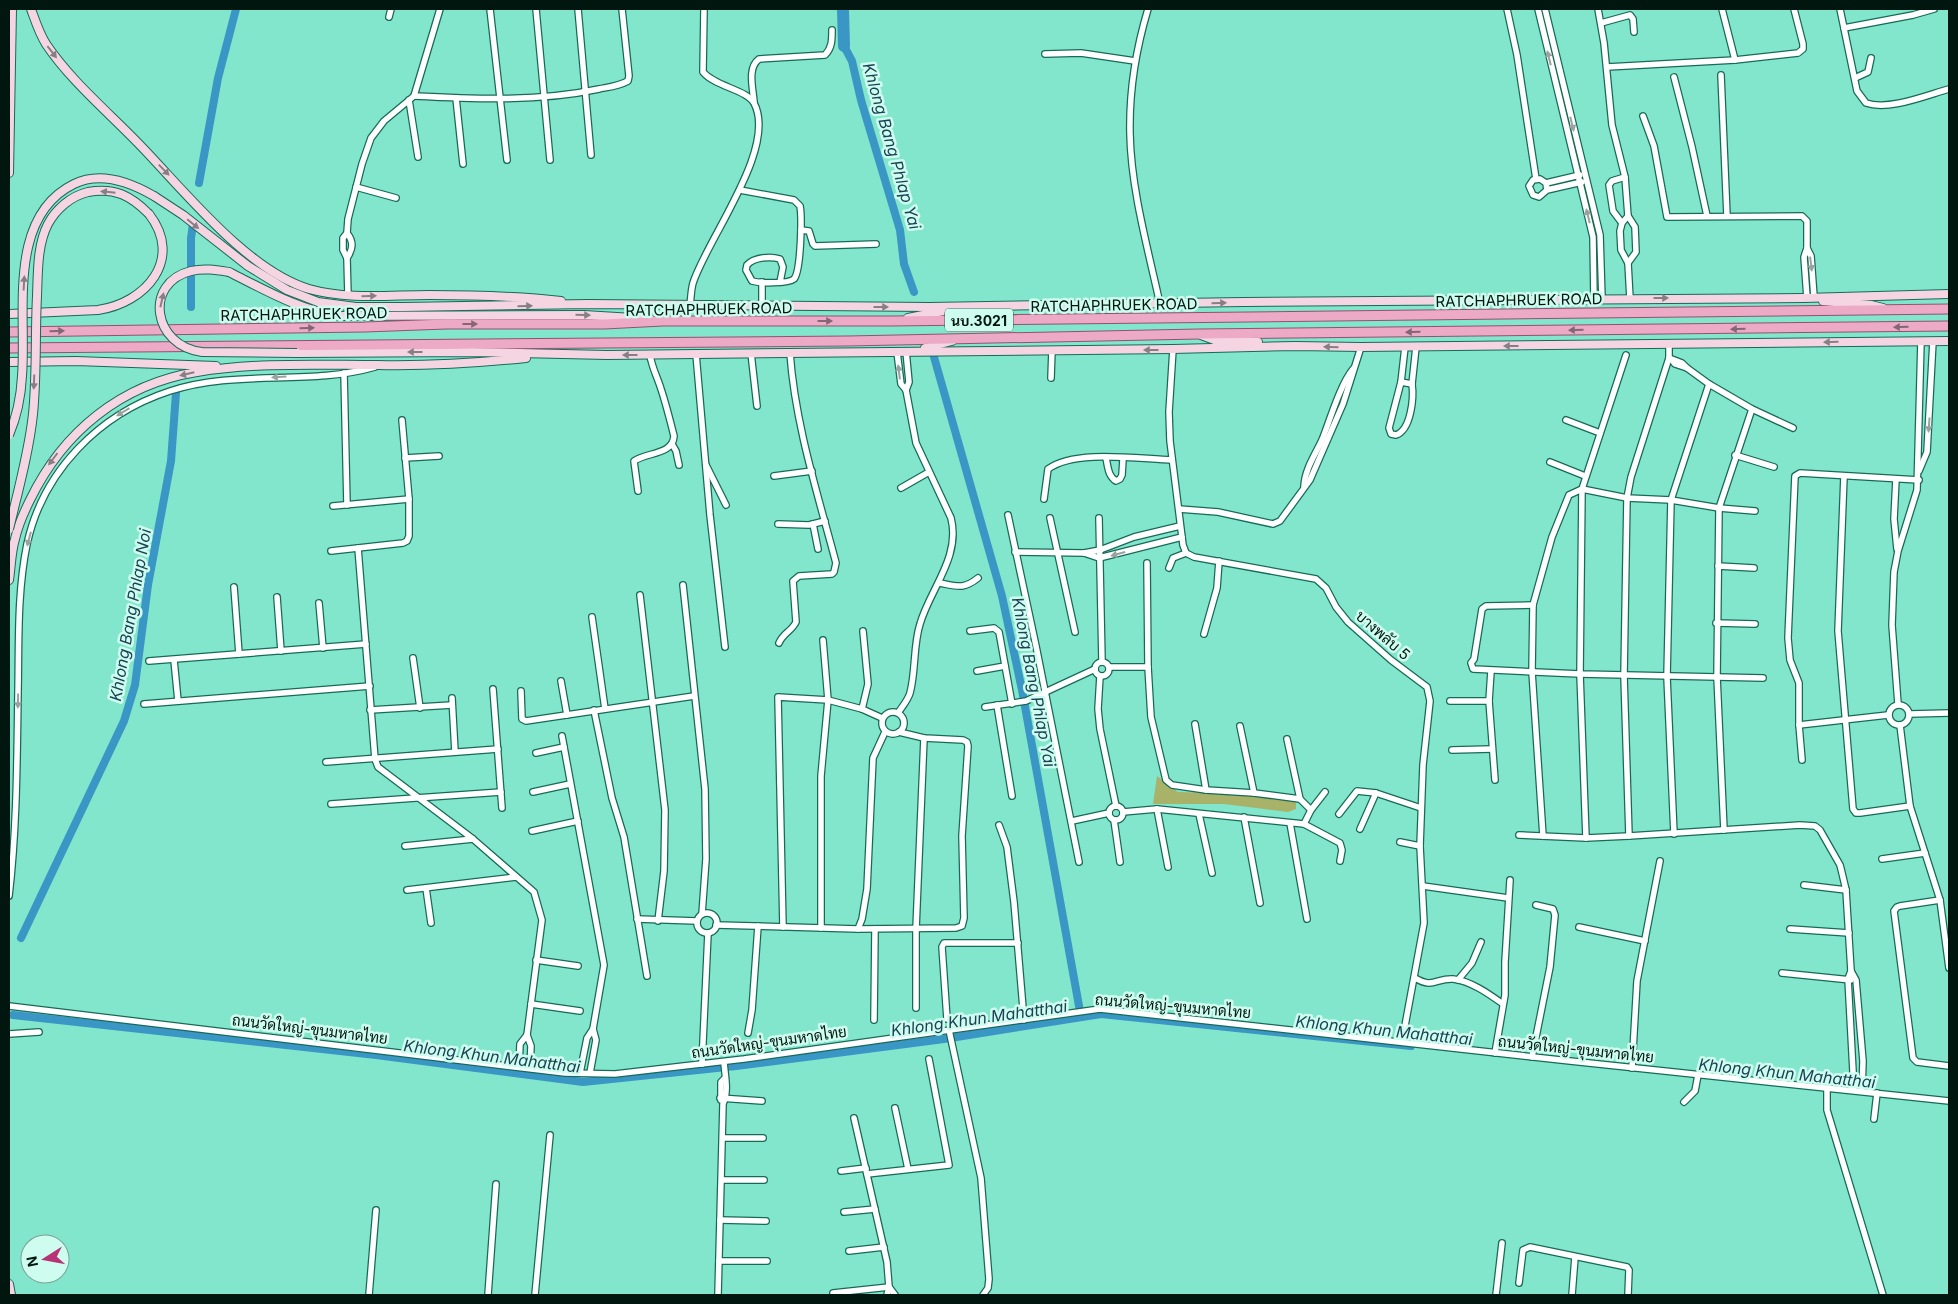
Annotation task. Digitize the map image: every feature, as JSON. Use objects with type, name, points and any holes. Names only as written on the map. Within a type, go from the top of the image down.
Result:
[{"type":"main road","points":[[9,173],[12,9]]},
{"type":"main road","points":[[31,9],[45,42],[58,59],[221,230],[254,258],[284,278],[307,288],[348,296],[530,297],[588,304]]},
{"type":"main road","points":[[9,435],[21,391],[25,262],[32,230],[50,202],[65,188],[80,181],[113,179],[126,182],[154,196],[183,215],[262,275],[302,297],[318,302],[356,307],[402,308],[588,304]]},
{"type":"main road","points":[[9,314],[46,314],[98,310],[112,308],[130,301],[152,282],[158,271],[162,254],[161,239],[156,223],[135,200],[123,194],[99,191],[79,195],[69,200],[58,210],[48,225],[41,249],[38,273],[33,413],[9,528],[15,538]]},
{"type":"main road","points":[[552,355],[473,352],[191,351],[171,338],[165,331],[160,314],[162,295],[174,280],[189,272],[213,269],[229,272],[293,304],[316,312],[339,316],[584,314],[663,321]]},
{"type":"main road","name":"RATCHAPHRUEK ROAD","points":[[588,304],[961,307],[1808,298],[1949,294]]},
{"type":"main road","points":[[1808,298],[1871,305],[1891,310]]},
{"type":"main road","points":[[891,322],[961,307]]},
{"type":"main road","name":"RATCHAPHRUEK ROAD","points":[[9,332],[446,324],[604,324],[663,321],[891,322],[1949,309]]},
{"type":"main road","name":"RATCHAPHRUEK ROAD","points":[[9,348],[962,339],[1200,334],[1949,326]]},
{"type":"main road","points":[[1200,334],[1217,341],[1272,342],[1295,346]]},
{"type":"main road","points":[[909,351],[962,339]]},
{"type":"main road","name":"นบ.3021","points":[[552,355],[1173,350],[1295,346],[1921,344],[1933,341],[1949,341]]},
{"type":"main road","points":[[9,580],[15,538],[25,511],[42,476],[60,450],[90,419],[144,387],[196,372],[235,367],[299,364],[380,366],[492,362],[552,355]]},
{"type":"main road","points":[[9,362],[158,363],[235,367]]},
{"type":"main road","points":[[9,1284],[11,1295]]},
{"type":"street","points":[[389,17],[391,9]]},
{"type":"street","points":[[418,157],[412,98],[440,9]]},
{"type":"street","points":[[490,9],[507,160]]},
{"type":"street","points":[[536,9],[550,160]]},
{"type":"street","points":[[578,9],[591,155]]},
{"type":"street","points":[[348,296],[347,258],[343,250],[343,238],[347,233],[356,187],[371,138],[384,121],[412,98],[500,99],[586,92],[622,84],[628,81],[629,76],[622,9]]},
{"type":"street","points":[[704,9],[703,72],[712,80],[753,101]]},
{"type":"street","points":[[1148,9],[1136,61],[1130,123],[1133,173],[1160,304]]},
{"type":"street","points":[[1507,9],[1517,55],[1536,179]]},
{"type":"street","points":[[1538,9],[1593,237],[1598,299]]},
{"type":"street","points":[[1545,9],[1600,235],[1598,299]]},
{"type":"street","points":[[1598,9],[1607,67],[1612,125],[1626,178],[1628,216],[1635,227],[1636,252],[1628,263]]},
{"type":"street","points":[[1722,9],[1735,60]]},
{"type":"street","points":[[1607,67],[1793,55],[1800,51],[1803,44],[1794,9]]},
{"type":"street","points":[[1840,9],[1859,95],[1866,103],[1874,105],[1900,102],[1948,89]]},
{"type":"street","points":[[1844,28],[1914,15],[1934,9]]},
{"type":"street","points":[[1600,22],[1630,15],[1633,19],[1634,32]]},
{"type":"street","points":[[690,305],[694,281],[716,234],[740,190],[750,165],[756,140],[757,112],[753,101],[752,71],[756,61],[759,58],[825,56],[832,42],[832,30]]},
{"type":"street","points":[[1543,36],[1550,34]]},
{"type":"street","points":[[1045,54],[1081,53],[1136,61]]},
{"type":"street","points":[[1855,78],[1868,72],[1871,58]]},
{"type":"street","points":[[1721,75],[1727,216]]},
{"type":"street","points":[[1674,77],[1707,216]]},
{"type":"street","points":[[456,98],[463,164]]},
{"type":"street","points":[[1643,116],[1654,146],[1667,217],[1802,216],[1807,221],[1807,248],[1804,257],[1808,298]]},
{"type":"street","points":[[1536,179],[1546,183],[1585,174]]},
{"type":"street","points":[[1622,223],[1613,211],[1609,185],[1612,181],[1626,178]]},
{"type":"street","points":[[1536,179],[1529,186],[1533,196],[1543,196],[1547,190],[1546,183]]},
{"type":"street","points":[[1547,190],[1587,181]]},
{"type":"street","points":[[356,187],[396,198]]},
{"type":"street","points":[[740,190],[799,202],[802,212],[801,230],[796,274],[793,280],[780,282],[752,281],[746,270],[750,262],[756,259],[780,259],[783,267],[780,282]]},
{"type":"street","points":[[1628,216],[1622,223],[1620,231],[1621,250],[1628,263],[1630,299]]},
{"type":"street","points":[[801,230],[809,231],[815,246],[876,244]]},
{"type":"street","points":[[1593,237],[1600,235]]},
{"type":"street","points":[[762,282],[762,306]]},
{"type":"street","points":[[1919,471],[1927,452],[1933,341]]},
{"type":"street","points":[[1629,836],[1624,676],[1627,498],[1631,476],[1671,359],[1669,344]]},
{"type":"street","points":[[1898,704],[1892,605],[1894,572],[1898,551],[1916,499],[1919,480],[1917,462],[1921,344]]},
{"type":"street","points":[[1405,346],[1401,382],[1389,430],[1391,434],[1396,435],[1404,430],[1412,406],[1416,346]]},
{"type":"street","points":[[1178,509],[1218,512],[1273,524],[1280,521],[1304,486],[1304,477],[1333,419],[1346,380],[1354,368],[1362,347]]},
{"type":"street","points":[[1051,378],[1052,350]]},
{"type":"street","points":[[1169,568],[1174,558],[1186,553],[1180,526],[1168,412],[1173,350]]},
{"type":"street","points":[[906,390],[909,382],[909,351]]},
{"type":"street","points":[[897,352],[901,384],[906,390],[916,443],[951,518],[954,529],[954,540],[940,583],[920,624],[910,695],[898,713]]},
{"type":"street","points":[[779,643],[783,635],[796,622],[794,578],[799,576],[826,575],[834,572],[836,563],[812,471],[793,384],[790,353]]},
{"type":"street","points":[[696,354],[705,463],[725,647]]},
{"type":"street","points":[[751,354],[757,406]]},
{"type":"street","points":[[638,491],[634,461],[663,450],[672,444],[674,436],[661,386],[652,368],[650,355]]},
{"type":"street","points":[[1586,838],[1580,674],[1582,489],[1626,356]]},
{"type":"street","points":[[1671,359],[1677,360],[1709,384],[1752,409],[1793,428]]},
{"type":"street","points":[[9,896],[16,807],[21,583],[28,542],[37,514],[56,476],[87,438],[109,420],[162,393],[182,387],[222,381],[344,373],[380,366]]},
{"type":"street","points":[[344,373],[347,505]]},
{"type":"street","points":[[1401,382],[1412,384]]},
{"type":"street","points":[[1674,834],[1667,676],[1671,500],[1709,384]]},
{"type":"street","points":[[1919,396],[1931,398]]},
{"type":"street","points":[[1724,830],[1716,623],[1719,508],[1735,455],[1752,409]]},
{"type":"street","points":[[331,551],[407,541],[409,536],[409,499],[402,420]]},
{"type":"street","points":[[1566,420],[1600,433]]},
{"type":"street","points":[[672,444],[676,451],[679,465]]},
{"type":"street","points":[[1735,455],[1774,468]]},
{"type":"street","points":[[405,458],[439,456]]},
{"type":"street","points":[[1044,499],[1047,471],[1052,466],[1077,458],[1172,460]]},
{"type":"street","points":[[1106,458],[1111,478],[1116,480],[1120,479],[1122,475],[1123,458]]},
{"type":"street","points":[[1550,462],[1585,476]]},
{"type":"street","points":[[705,463],[726,505]]},
{"type":"street","points":[[774,476],[812,471]]},
{"type":"street","points":[[901,488],[929,472]]},
{"type":"street","points":[[1802,760],[1799,724],[1799,683],[1790,660],[1788,638],[1794,479],[1796,475],[1800,474],[1919,480]]},
{"type":"street","points":[[1844,476],[1838,620],[1854,812],[1860,813],[1910,806]]},
{"type":"street","points":[[1896,478],[1894,519],[1898,551]]},
{"type":"street","points":[[1543,836],[1532,672],[1533,605],[1552,537],[1569,495],[1582,489],[1627,498],[1671,500],[1719,508],[1755,511]]},
{"type":"street","points":[[333,506],[409,499]]},
{"type":"street","points":[[1008,515],[1079,862]]},
{"type":"street","points":[[1050,518],[1075,632]]},
{"type":"street","points":[[1099,518],[1102,662]]},
{"type":"street","points":[[778,524],[812,524],[825,521]]},
{"type":"street","points":[[812,524],[818,549]]},
{"type":"street","points":[[1015,552],[1084,553],[1180,526]]},
{"type":"street","points":[[1144,535],[1147,545]]},
{"type":"street","points":[[1084,553],[1099,558],[1182,537]]},
{"type":"street","points":[[358,548],[370,686],[370,710],[375,758],[378,766],[473,839],[534,892],[542,920],[527,1035],[520,1044],[519,1067]]},
{"type":"street","name":"บางพลับ 5","points":[[1186,553],[1194,557],[1316,579],[1326,588],[1336,607],[1348,622],[1391,660],[1427,688],[1430,701],[1424,754],[1420,846],[1424,923],[1402,1042]]},
{"type":"street","points":[[1204,634],[1217,588],[1219,561]]},
{"type":"street","points":[[1147,564],[1148,667],[1152,718],[1166,780],[1172,785],[1206,790],[1254,793],[1300,799]]},
{"type":"street","points":[[1718,566],[1754,568]]},
{"type":"street","points":[[940,583],[963,586],[969,585],[978,578]]},
{"type":"street","points":[[683,585],[704,789],[706,859],[702,914],[697,921]]},
{"type":"street","points":[[234,587],[239,654]]},
{"type":"street","points":[[640,595],[665,810],[664,871],[658,920]]},
{"type":"street","points":[[277,597],[281,651]]},
{"type":"street","points":[[319,602],[323,648]]},
{"type":"street","points":[[1533,605],[1486,606],[1482,609],[1474,659],[1471,663],[1474,669],[1624,676],[1763,678]]},
{"type":"street","points":[[592,617],[605,709]]},
{"type":"street","points":[[1716,623],[1755,624]]},
{"type":"street","points":[[970,631],[994,628],[997,630],[1012,704]]},
{"type":"street","points":[[862,709],[868,684],[863,631]]},
{"type":"street","points":[[821,928],[822,776],[828,700],[823,640]]},
{"type":"street","points":[[149,661],[366,644]]},
{"type":"street","points":[[413,658],[420,708]]},
{"type":"street","points":[[174,660],[178,701]]},
{"type":"street","points":[[1102,662],[1109,667],[1148,667]]},
{"type":"street","points":[[985,707],[1026,701],[1095,669],[1096,665],[1102,662]]},
{"type":"street","points":[[977,671],[1005,666]]},
{"type":"street","points":[[1095,669],[1096,674],[1100,676],[1106,675],[1109,667]]},
{"type":"street","points":[[1491,671],[1490,701],[1495,780]]},
{"type":"street","points":[[1100,676],[1098,709],[1100,729],[1116,806]]},
{"type":"street","points":[[561,681],[567,715]]},
{"type":"street","points":[[144,704],[370,686]]},
{"type":"street","points":[[494,689],[502,808]]},
{"type":"street","points":[[521,691],[523,720],[694,696]]},
{"type":"street","points":[[782,927],[778,698],[828,700],[862,709],[882,718]]},
{"type":"street","points":[[1450,701],[1490,701]]},
{"type":"street","points":[[370,710],[420,708],[452,702],[455,752]]},
{"type":"street","points":[[1898,704],[1907,708],[1910,714],[1908,720],[1900,725]]},
{"type":"street","points":[[1898,704],[1890,709],[1888,715],[1891,722],[1900,725]]},
{"type":"street","points":[[997,705],[1012,796]]},
{"type":"street","points":[[594,710],[612,798],[624,837],[647,976]]},
{"type":"street","points":[[882,718],[891,712],[898,713],[904,722],[899,732]]},
{"type":"street","points":[[1910,714],[1949,713]]},
{"type":"street","points":[[1799,724],[1888,715]]},
{"type":"street","points":[[716,925],[858,929],[956,928],[962,926],[964,918],[962,836],[967,742],[963,740],[924,738],[899,732],[892,734],[885,732],[882,726],[882,718]]},
{"type":"street","points":[[1195,724],[1206,790]]},
{"type":"street","points":[[1900,725],[1910,806],[1940,900],[1949,968]]},
{"type":"street","points":[[1240,726],[1254,793]]},
{"type":"street","points":[[858,929],[862,919],[867,889],[873,758],[885,732]]},
{"type":"street","points":[[562,736],[604,965],[593,1029],[587,1038],[580,1073]]},
{"type":"street","points":[[916,1008],[916,929],[924,738]]},
{"type":"street","points":[[1287,739],[1300,799],[1311,810]]},
{"type":"street","points":[[536,753],[564,747]]},
{"type":"street","points":[[326,762],[498,749]]},
{"type":"street","points":[[1452,750],[1492,749]]},
{"type":"street","points":[[533,792],[570,784]]},
{"type":"street","points":[[1339,814],[1357,791],[1376,793],[1421,808]]},
{"type":"street","points":[[331,804],[501,792]]},
{"type":"street","points":[[1304,824],[1311,810],[1325,792]]},
{"type":"street","points":[[1360,829],[1376,793]]},
{"type":"street","points":[[1072,821],[1109,813],[1110,809],[1116,806],[1122,808],[1121,818],[1114,820]]},
{"type":"street","points":[[1123,812],[1157,809],[1304,824],[1340,844],[1342,850],[1340,861]]},
{"type":"street","points":[[1157,809],[1168,867]]},
{"type":"street","points":[[1109,813],[1114,820],[1120,862]]},
{"type":"street","points":[[1199,814],[1212,873]]},
{"type":"street","points":[[1244,817],[1260,903]]},
{"type":"street","points":[[532,831],[578,821]]},
{"type":"street","points":[[1290,823],[1307,919]]},
{"type":"street","points":[[999,825],[1007,847],[1018,943],[1024,1020]]},
{"type":"street","points":[[1519,835],[1586,838],[1800,825],[1815,826],[1820,830],[1840,865],[1846,890],[1851,971],[1848,979],[1854,1090]]},
{"type":"street","points":[[405,846],[473,839]]},
{"type":"street","points":[[1400,842],[1420,846]]},
{"type":"street","points":[[1882,859],[1925,853]]},
{"type":"street","points":[[1632,1068],[1635,992],[1660,861]]},
{"type":"street","points":[[407,890],[516,877]]},
{"type":"street","points":[[1495,1053],[1503,1004],[1510,880]]},
{"type":"street","points":[[1423,886],[1508,898]]},
{"type":"street","points":[[1804,886],[1846,890]]},
{"type":"street","points":[[426,888],[431,923]]},
{"type":"street","points":[[1940,900],[1900,906],[1894,911],[1913,1058],[1918,1062],[1949,1066]]},
{"type":"street","points":[[1532,1057],[1550,967],[1555,915],[1553,909],[1536,904]]},
{"type":"street","points":[[702,914],[712,914],[716,919],[716,925],[708,933]]},
{"type":"street","points":[[638,919],[697,921]]},
{"type":"street","points":[[697,921],[700,930],[708,933]]},
{"type":"street","points":[[748,1033],[752,1010],[758,926]]},
{"type":"street","points":[[1578,926],[1645,941]]},
{"type":"street","points":[[874,1020],[875,929]]},
{"type":"street","points":[[1790,929],[1849,933]]},
{"type":"street","points":[[702,1064],[708,933]]},
{"type":"street","points":[[1458,980],[1472,963],[1480,942]]},
{"type":"street","points":[[947,1019],[942,947],[944,943],[1018,943]]},
{"type":"street","points":[[536,960],[578,966]]},
{"type":"street","points":[[1851,971],[1856,980],[1863,1062],[1862,1091]]},
{"type":"street","points":[[1782,973],[1856,980]]},
{"type":"street","points":[[1415,978],[1426,983],[1448,979],[1458,980],[1481,990],[1503,1004]]},
{"type":"street","points":[[531,1004],[580,1011]]},
{"type":"street","name":"ถนนวัดใหญ่-ขุนมหาดไทย","points":[[9,1006],[519,1067],[580,1073],[615,1074],[724,1063],[1100,1009],[1698,1077],[1827,1090],[1854,1090],[1877,1095],[1949,1101]]},
{"type":"street","points":[[590,1073],[596,1040],[593,1029]]},
{"type":"street","points":[[9,1034],[39,1032]]},
{"type":"street","points":[[949,1032],[981,1178],[989,1279],[988,1288],[983,1295]]},
{"type":"street","points":[[527,1035],[532,1046],[530,1068]]},
{"type":"street","points":[[841,1171],[908,1169],[949,1164],[928,1059]]},
{"type":"street","points":[[718,1295],[723,1138],[721,1082],[725,1076],[724,1063]]},
{"type":"street","points":[[1684,1102],[1692,1096],[1697,1087],[1698,1077]]},
{"type":"street","points":[[1827,1090],[1826,1105],[1883,1295]]},
{"type":"street","points":[[1874,1119],[1877,1095]]},
{"type":"street","points":[[723,1098],[762,1101]]},
{"type":"street","points":[[895,1108],[908,1169]]},
{"type":"street","points":[[854,1118],[887,1262],[887,1295]]},
{"type":"street","points":[[535,1295],[550,1135]]},
{"type":"street","points":[[723,1138],[762,1138]]},
{"type":"street","points":[[722,1180],[764,1180]]},
{"type":"street","points":[[488,1295],[496,1184]]},
{"type":"street","points":[[844,1212],[875,1209]]},
{"type":"street","points":[[369,1295],[376,1210]]},
{"type":"street","points":[[720,1220],[766,1220]]},
{"type":"street","points":[[1496,1295],[1502,1243]]},
{"type":"street","points":[[850,1251],[884,1247]]},
{"type":"street","points":[[1519,1283],[1523,1250],[1527,1247],[1627,1267],[1629,1270],[1628,1295]]},
{"type":"street","points":[[1572,1295],[1575,1257]]},
{"type":"street","points":[[719,1260],[767,1261]]},
{"type":"street","points":[[833,1295],[833,1293],[888,1286]]},
{"type":"street","points":[[888,1286],[895,1295]]},
{"type":"green space","points":[[1157,776],[1178,792],[1265,794],[1296,798],[1296,809],[1288,812],[1224,804],[1153,804]]},
{"type":"waterway","name":"Khlong Bang Phlap Noi","points":[[199,183],[218,78],[236,9]]},
{"type":"waterway","name":"Khlong Bang Phlap Yai","points":[[843,9],[844,46]]},
{"type":"waterway","name":"Khlong Bang Phlap Yai","points":[[844,46],[852,61],[861,100],[900,230],[904,264],[914,292]]},
{"type":"waterway","name":"Khlong Bang Phlap Noi","points":[[191,307],[191,238],[193,224]]},
{"type":"waterway","name":"Khlong Bang Phlap Yai","points":[[934,357],[1002,596],[1022,690],[1081,1017]]},
{"type":"waterway","name":"Khlong Bang Phlap Noi","points":[[21,938],[124,721],[135,685],[148,585],[171,461],[176,393]]},
{"type":"waterway","name":"Khlong Khun Mahatthai","points":[[13,1015],[376,1055],[583,1082],[736,1066],[944,1039],[1101,1014],[1411,1046]]}]
